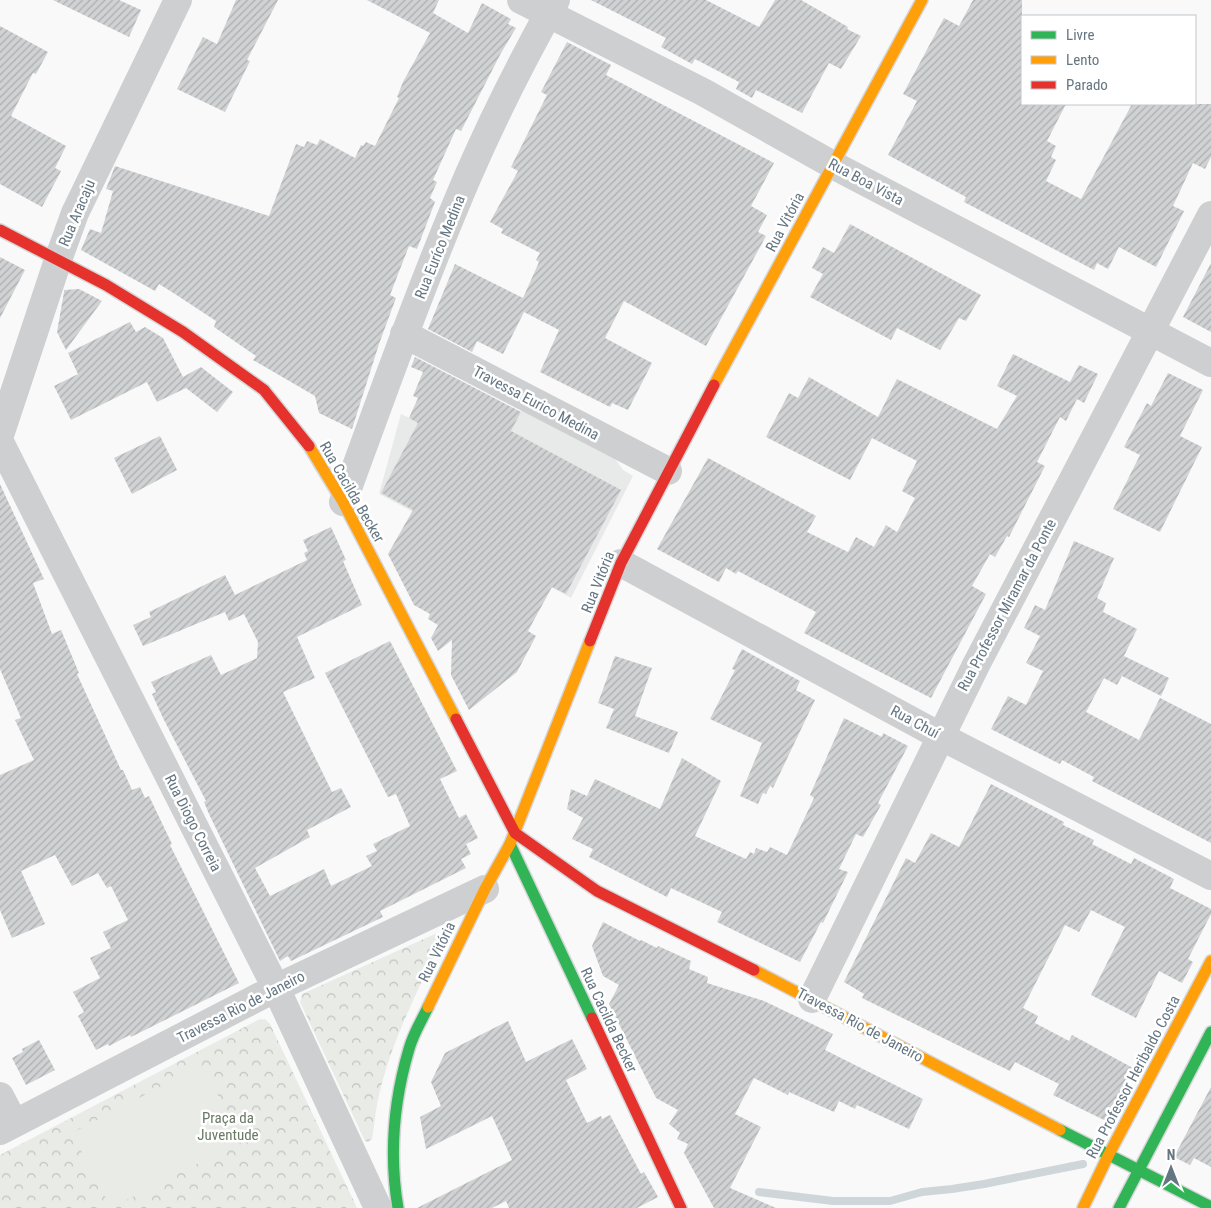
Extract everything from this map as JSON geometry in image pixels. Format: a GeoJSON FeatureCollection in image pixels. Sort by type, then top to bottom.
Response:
{"type":"FeatureCollection","features":[{"type":"Feature","properties":{"kind":"main road","name":"Rua Vitória"},"geometry":{"type":"LineString","coordinates":[[398,1208],[394,1185],[394,1122],[409,1047],[485,889],[512,839],[622,563],[668,471],[922,0]]}},
{"type":"Feature","properties":{"kind":"main road"},"geometry":{"type":"LineString","coordinates":[[0,230],[58,260]]}},
{"type":"Feature","properties":{"kind":"main road","name":"Rua Cacilda Becker"},"geometry":{"type":"LineString","coordinates":[[58,260],[106,285],[183,332],[264,390],[311,448],[343,502],[512,839],[681,1208]]}},
{"type":"Feature","properties":{"kind":"main road","name":"Travessa Rio de Janeiro"},"geometry":{"type":"LineString","coordinates":[[512,839],[597,891],[812,999],[1108,1156],[1211,1207]]}},
{"type":"Feature","properties":{"kind":"main road","name":"Rua Professor Heribaldo Costa"},"geometry":{"type":"LineString","coordinates":[[1083,1208],[1108,1156],[1211,961]]}},
{"type":"Feature","properties":{"kind":"main road"},"geometry":{"type":"LineString","coordinates":[[1119,1208],[1211,1032]]}},
{"type":"Feature","properties":{"kind":"street","name":"Rua Aracaju"},"geometry":{"type":"LineString","coordinates":[[0,435],[75,213],[178,0]]}},
{"type":"Feature","properties":{"kind":"street","name":"Rua Boa Vista"},"geometry":{"type":"LineString","coordinates":[[521,0],[552,7],[833,165],[1211,363]]}},
{"type":"Feature","properties":{"kind":"street","name":"Rua Euríco Medina"},"geometry":{"type":"LineString","coordinates":[[343,502],[404,334],[468,176],[509,89],[552,7]]}},
{"type":"Feature","properties":{"kind":"street","name":"Rua Professor Miramar da Ponte"},"geometry":{"type":"LineString","coordinates":[[812,999],[940,736],[1211,216]]}},
{"type":"Feature","properties":{"kind":"street","name":"Travessa Eurico Medina"},"geometry":{"type":"LineString","coordinates":[[404,334],[668,471]]}},
{"type":"Feature","properties":{"kind":"street","name":"Rua Diogo Correia"},"geometry":{"type":"LineString","coordinates":[[0,442],[276,988],[378,1208]]}},
{"type":"Feature","properties":{"kind":"street","name":"Rua Chuí"},"geometry":{"type":"LineString","coordinates":[[622,563],[940,736],[1211,876]]}},
{"type":"Feature","properties":{"kind":"street","name":"Travessa Rio de Janeiro"},"geometry":{"type":"LineString","coordinates":[[7,1127],[276,988],[485,889]]}},
{"type":"Feature","properties":{"kind":"street"},"geometry":{"type":"LineString","coordinates":[[0,1096],[7,1127]]}},
{"type":"Feature","properties":{"kind":"shaded area"},"geometry":{"type":"Polygon","coordinates":[[[522,410],[616,460],[623,470],[633,476],[571,598],[379,494],[401,414],[496,460],[522,410]]]}},
{"type":"Feature","properties":{"kind":"green space"},"geometry":{"type":"Polygon","coordinates":[[[437,933],[442,938],[408,1011],[393,1049],[379,1093],[372,1139],[368,1142],[365,1141],[300,1002],[302,994],[437,933]]]}},
{"type":"Feature","properties":{"kind":"green space","name":"Praça da Juventude"},"geometry":{"type":"Polygon","coordinates":[[[265,1019],[270,1024],[357,1208],[0,1208],[0,1155],[258,1020],[265,1019]]]}},
{"type":"Feature","properties":{"kind":"green space"},"geometry":{"type":"Polygon","coordinates":[[[202,1065],[242,1141],[111,1208],[72,1133],[202,1065]]]}},
{"type":"Feature","properties":{"kind":"building"},"geometry":{"type":"Polygon","coordinates":[[[53,0],[119,0],[141,10],[129,37],[53,0]]]}},
{"type":"Feature","properties":{"kind":"building"},"geometry":{"type":"Polygon","coordinates":[[[236,0],[278,0],[247,60],[250,61],[225,112],[177,89],[203,37],[217,44],[236,0]]]}},
{"type":"Feature","properties":{"kind":"building"},"geometry":{"type":"Polygon","coordinates":[[[367,0],[439,0],[433,13],[468,33],[482,3],[511,19],[508,24],[516,28],[461,131],[456,129],[433,180],[437,182],[430,198],[435,202],[417,249],[409,246],[390,295],[396,298],[352,429],[319,413],[315,396],[253,360],[256,356],[214,327],[216,321],[159,284],[155,291],[81,250],[90,229],[101,233],[113,191],[106,189],[115,166],[269,216],[296,144],[304,147],[307,141],[317,145],[320,139],[355,158],[361,145],[363,146],[366,142],[375,146],[399,98],[397,97],[403,82],[430,33],[367,0]]]}},
{"type":"Feature","properties":{"kind":"building"},"geometry":{"type":"Polygon","coordinates":[[[591,0],[706,0],[759,27],[775,0],[801,0],[861,36],[841,69],[829,63],[802,113],[756,90],[752,98],[736,89],[739,82],[695,59],[692,64],[661,47],[666,38],[591,0]]]}},
{"type":"Feature","properties":{"kind":"building"},"geometry":{"type":"Polygon","coordinates":[[[973,0],[1022,0],[1021,105],[1065,105],[1047,141],[1056,146],[1051,157],[1056,160],[1046,181],[1081,199],[1131,105],[1211,104],[1211,157],[1205,169],[1193,163],[1173,206],[1184,211],[1156,267],[1119,247],[1108,269],[1097,263],[1094,270],[964,202],[966,197],[888,155],[917,101],[903,94],[944,18],[959,26],[973,0]]]}},
{"type":"Feature","properties":{"kind":"building"},"geometry":{"type":"Polygon","coordinates":[[[0,26],[48,52],[36,74],[33,73],[11,116],[66,146],[55,168],[61,171],[42,207],[0,184],[0,26]]]}},
{"type":"Feature","properties":{"kind":"building"},"geometry":{"type":"Polygon","coordinates":[[[567,42],[611,65],[606,75],[774,163],[751,206],[767,215],[758,232],[766,236],[706,346],[624,301],[605,338],[652,363],[628,410],[612,403],[610,407],[540,372],[559,330],[524,312],[503,354],[477,341],[472,352],[428,329],[455,264],[523,298],[539,262],[536,260],[540,253],[501,233],[503,229],[490,222],[518,171],[511,167],[547,95],[541,92],[567,42]]]}},
{"type":"Feature","properties":{"kind":"building"},"geometry":{"type":"Polygon","coordinates":[[[850,224],[981,295],[966,321],[959,318],[940,350],[897,328],[891,340],[810,297],[823,274],[812,268],[823,247],[834,253],[850,224]]]}},
{"type":"Feature","properties":{"kind":"building"},"geometry":{"type":"Polygon","coordinates":[[[0,257],[25,270],[0,318],[0,257]]]}},
{"type":"Feature","properties":{"kind":"building"},"geometry":{"type":"Polygon","coordinates":[[[1211,263],[1211,332],[1183,317],[1211,263]]]}},
{"type":"Feature","properties":{"kind":"building"},"geometry":{"type":"Polygon","coordinates":[[[79,289],[102,301],[66,350],[57,332],[64,290],[79,289]]]}},
{"type":"Feature","properties":{"kind":"building"},"geometry":{"type":"Polygon","coordinates":[[[130,322],[136,332],[145,327],[163,338],[183,377],[201,367],[233,392],[217,412],[186,388],[157,402],[147,382],[71,420],[54,386],[78,374],[68,353],[130,322]]]}},
{"type":"Feature","properties":{"kind":"building"},"geometry":{"type":"Polygon","coordinates":[[[1013,354],[1070,382],[1079,365],[1098,374],[1084,403],[1077,399],[1066,421],[1060,417],[1037,462],[1045,466],[1009,537],[1007,536],[995,557],[990,554],[972,586],[986,594],[931,698],[804,633],[816,612],[738,571],[736,574],[726,568],[719,582],[657,549],[708,458],[816,516],[807,532],[848,552],[856,537],[874,547],[886,525],[897,532],[915,498],[902,491],[917,461],[872,438],[850,480],[766,437],[789,393],[798,398],[809,377],[878,417],[897,379],[997,429],[1017,396],[997,386],[1013,354]]]}},
{"type":"Feature","properties":{"kind":"building"},"geometry":{"type":"Polygon","coordinates":[[[415,357],[521,412],[511,431],[621,490],[566,594],[552,587],[528,631],[536,636],[517,672],[469,710],[451,675],[452,640],[438,651],[431,638],[438,625],[428,619],[430,614],[414,605],[388,554],[413,510],[381,493],[418,423],[409,418],[418,398],[413,396],[423,372],[411,367],[415,357]]]}},
{"type":"Feature","properties":{"kind":"building"},"geometry":{"type":"Polygon","coordinates":[[[1168,373],[1203,390],[1180,436],[1202,447],[1160,532],[1113,509],[1140,455],[1124,447],[1147,403],[1151,406],[1168,373]]]}},
{"type":"Feature","properties":{"kind":"building"},"geometry":{"type":"Polygon","coordinates":[[[160,436],[177,470],[132,494],[114,458],[160,436]]]}},
{"type":"Feature","properties":{"kind":"building"},"geometry":{"type":"Polygon","coordinates":[[[0,484],[44,579],[33,583],[52,634],[61,630],[79,673],[77,674],[121,770],[123,770],[132,790],[140,787],[145,798],[149,796],[172,844],[170,845],[239,983],[131,1037],[130,1035],[109,1046],[108,1044],[96,1050],[78,1016],[84,1012],[73,992],[100,978],[90,958],[111,948],[103,932],[128,920],[111,886],[107,888],[98,873],[72,886],[55,855],[21,871],[45,924],[12,938],[0,910],[0,775],[34,760],[15,720],[21,718],[0,669],[0,484]]]}},
{"type":"Feature","properties":{"kind":"building"},"geometry":{"type":"Polygon","coordinates":[[[331,527],[346,560],[343,561],[362,605],[297,637],[315,678],[283,692],[332,792],[341,788],[351,807],[307,830],[310,837],[255,868],[270,896],[324,869],[331,886],[372,866],[366,856],[377,851],[373,844],[410,826],[396,794],[388,797],[325,673],[390,641],[457,771],[440,779],[459,818],[466,814],[478,838],[466,844],[471,854],[461,859],[466,868],[380,911],[383,917],[291,961],[288,956],[280,961],[209,814],[204,802],[206,801],[163,718],[152,694],[156,692],[151,682],[211,655],[221,675],[257,658],[258,642],[244,614],[229,621],[225,612],[143,646],[133,625],[151,617],[149,612],[225,575],[235,595],[307,560],[304,553],[308,551],[303,540],[331,527]]]}},
{"type":"Feature","properties":{"kind":"building"},"geometry":{"type":"Polygon","coordinates":[[[1074,541],[1114,558],[1097,598],[1106,603],[1103,612],[1137,629],[1124,656],[1169,678],[1161,696],[1122,676],[1117,685],[1104,678],[1086,712],[1139,740],[1160,698],[1211,724],[1211,843],[1092,781],[1094,777],[1062,760],[1060,764],[991,729],[1008,696],[1026,705],[1043,671],[1026,663],[1040,636],[1024,628],[1035,605],[1045,610],[1074,541]]]}},
{"type":"Feature","properties":{"kind":"building"},"geometry":{"type":"Polygon","coordinates":[[[742,649],[800,681],[796,690],[815,700],[773,788],[770,786],[766,794],[763,793],[758,804],[740,796],[762,743],[710,719],[735,670],[732,669],[742,649]]]}},
{"type":"Feature","properties":{"kind":"building"},"geometry":{"type":"Polygon","coordinates":[[[615,656],[652,668],[635,716],[678,732],[669,753],[606,728],[614,709],[598,703],[615,656]]]}},
{"type":"Feature","properties":{"kind":"building"},"geometry":{"type":"Polygon","coordinates":[[[844,718],[882,737],[883,733],[908,746],[878,803],[881,805],[863,837],[856,834],[839,869],[848,872],[823,923],[821,922],[800,962],[717,922],[722,912],[671,888],[667,897],[589,857],[593,849],[572,839],[583,818],[567,809],[571,789],[587,796],[595,779],[660,809],[682,758],[721,781],[695,836],[746,859],[750,852],[754,854],[756,848],[767,852],[770,847],[787,855],[814,798],[810,795],[844,718]]]}},
{"type":"Feature","properties":{"kind":"building"},"geometry":{"type":"Polygon","coordinates":[[[991,784],[1064,822],[1063,825],[1094,840],[1092,844],[1131,864],[1134,858],[1174,879],[1170,888],[1211,909],[1211,914],[1188,959],[1193,962],[1182,983],[1159,971],[1136,1018],[1091,995],[1125,927],[1091,910],[1079,932],[1065,925],[1023,1008],[1038,1016],[1035,1023],[1069,1041],[1072,1035],[1133,1068],[1106,1121],[1053,1095],[1059,1084],[1015,1062],[1010,1071],[862,998],[864,994],[844,982],[906,858],[915,863],[931,833],[959,847],[991,784]]]}},
{"type":"Feature","properties":{"kind":"building"},"geometry":{"type":"Polygon","coordinates":[[[603,922],[640,941],[657,948],[658,946],[691,961],[689,969],[708,977],[707,983],[764,1001],[833,1034],[825,1050],[923,1099],[909,1129],[857,1105],[855,1109],[839,1101],[834,1112],[789,1092],[788,1095],[754,1078],[735,1114],[761,1127],[730,1188],[776,1208],[714,1208],[684,1153],[688,1144],[677,1139],[680,1133],[669,1124],[678,1110],[656,1098],[609,1004],[619,985],[603,976],[592,946],[603,922]]]}},
{"type":"Feature","properties":{"kind":"building"},"geometry":{"type":"Polygon","coordinates":[[[508,1021],[526,1062],[572,1039],[587,1069],[566,1080],[587,1123],[601,1116],[602,1119],[610,1115],[641,1174],[644,1172],[658,1197],[637,1208],[509,1208],[506,1201],[492,1208],[417,1208],[512,1160],[492,1116],[426,1149],[420,1117],[441,1106],[431,1082],[445,1053],[508,1021]]]}},
{"type":"Feature","properties":{"kind":"building"},"geometry":{"type":"Polygon","coordinates":[[[39,1040],[55,1070],[26,1085],[12,1058],[23,1052],[22,1049],[39,1040]]]}},
{"type":"Feature","properties":{"kind":"building"},"geometry":{"type":"Polygon","coordinates":[[[1211,1087],[1211,1167],[1194,1158],[1190,1165],[1174,1157],[1211,1087]]]}},
{"type":"Feature","properties":{"kind":"waterway"},"geometry":{"type":"LineString","coordinates":[[759,1192],[833,1201],[890,1201],[922,1192],[984,1184],[1083,1164]]}},
{"type":"Feature","properties":{"kind":"traffic: fast"},"geometry":{"type":"LineString","coordinates":[[510,844],[592,1018]]}},
{"type":"Feature","properties":{"kind":"traffic: fast"},"geometry":{"type":"LineString","coordinates":[[398,1208],[395,1188],[394,1128],[400,1088],[411,1043],[428,1007]]}},
{"type":"Feature","properties":{"kind":"traffic: fast"},"geometry":{"type":"LineString","coordinates":[[1119,1208],[1211,1032]]}},
{"type":"Feature","properties":{"kind":"traffic: fast"},"geometry":{"type":"LineString","coordinates":[[1060,1130],[1211,1207]]}},
{"type":"Feature","properties":{"kind":"traffic: slow"},"geometry":{"type":"LineString","coordinates":[[714,385],[922,0]]}},
{"type":"Feature","properties":{"kind":"traffic: slow"},"geometry":{"type":"LineString","coordinates":[[309,446],[343,502],[456,719]]}},
{"type":"Feature","properties":{"kind":"traffic: slow"},"geometry":{"type":"LineString","coordinates":[[428,1007],[485,889],[510,844],[590,641]]}},
{"type":"Feature","properties":{"kind":"traffic: slow"},"geometry":{"type":"LineString","coordinates":[[1083,1208],[1108,1156],[1211,961]]}},
{"type":"Feature","properties":{"kind":"traffic: slow"},"geometry":{"type":"LineString","coordinates":[[754,970],[1060,1130]]}},
{"type":"Feature","properties":{"kind":"traffic: jam"},"geometry":{"type":"LineString","coordinates":[[0,230],[106,285],[183,332],[264,390],[309,446]]}},
{"type":"Feature","properties":{"kind":"traffic: jam"},"geometry":{"type":"LineString","coordinates":[[590,641],[621,563],[714,385]]}},
{"type":"Feature","properties":{"kind":"traffic: jam"},"geometry":{"type":"LineString","coordinates":[[456,719],[515,833],[597,891],[754,970]]}},
{"type":"Feature","properties":{"kind":"traffic: jam"},"geometry":{"type":"LineString","coordinates":[[592,1018],[681,1208]]}}]}
